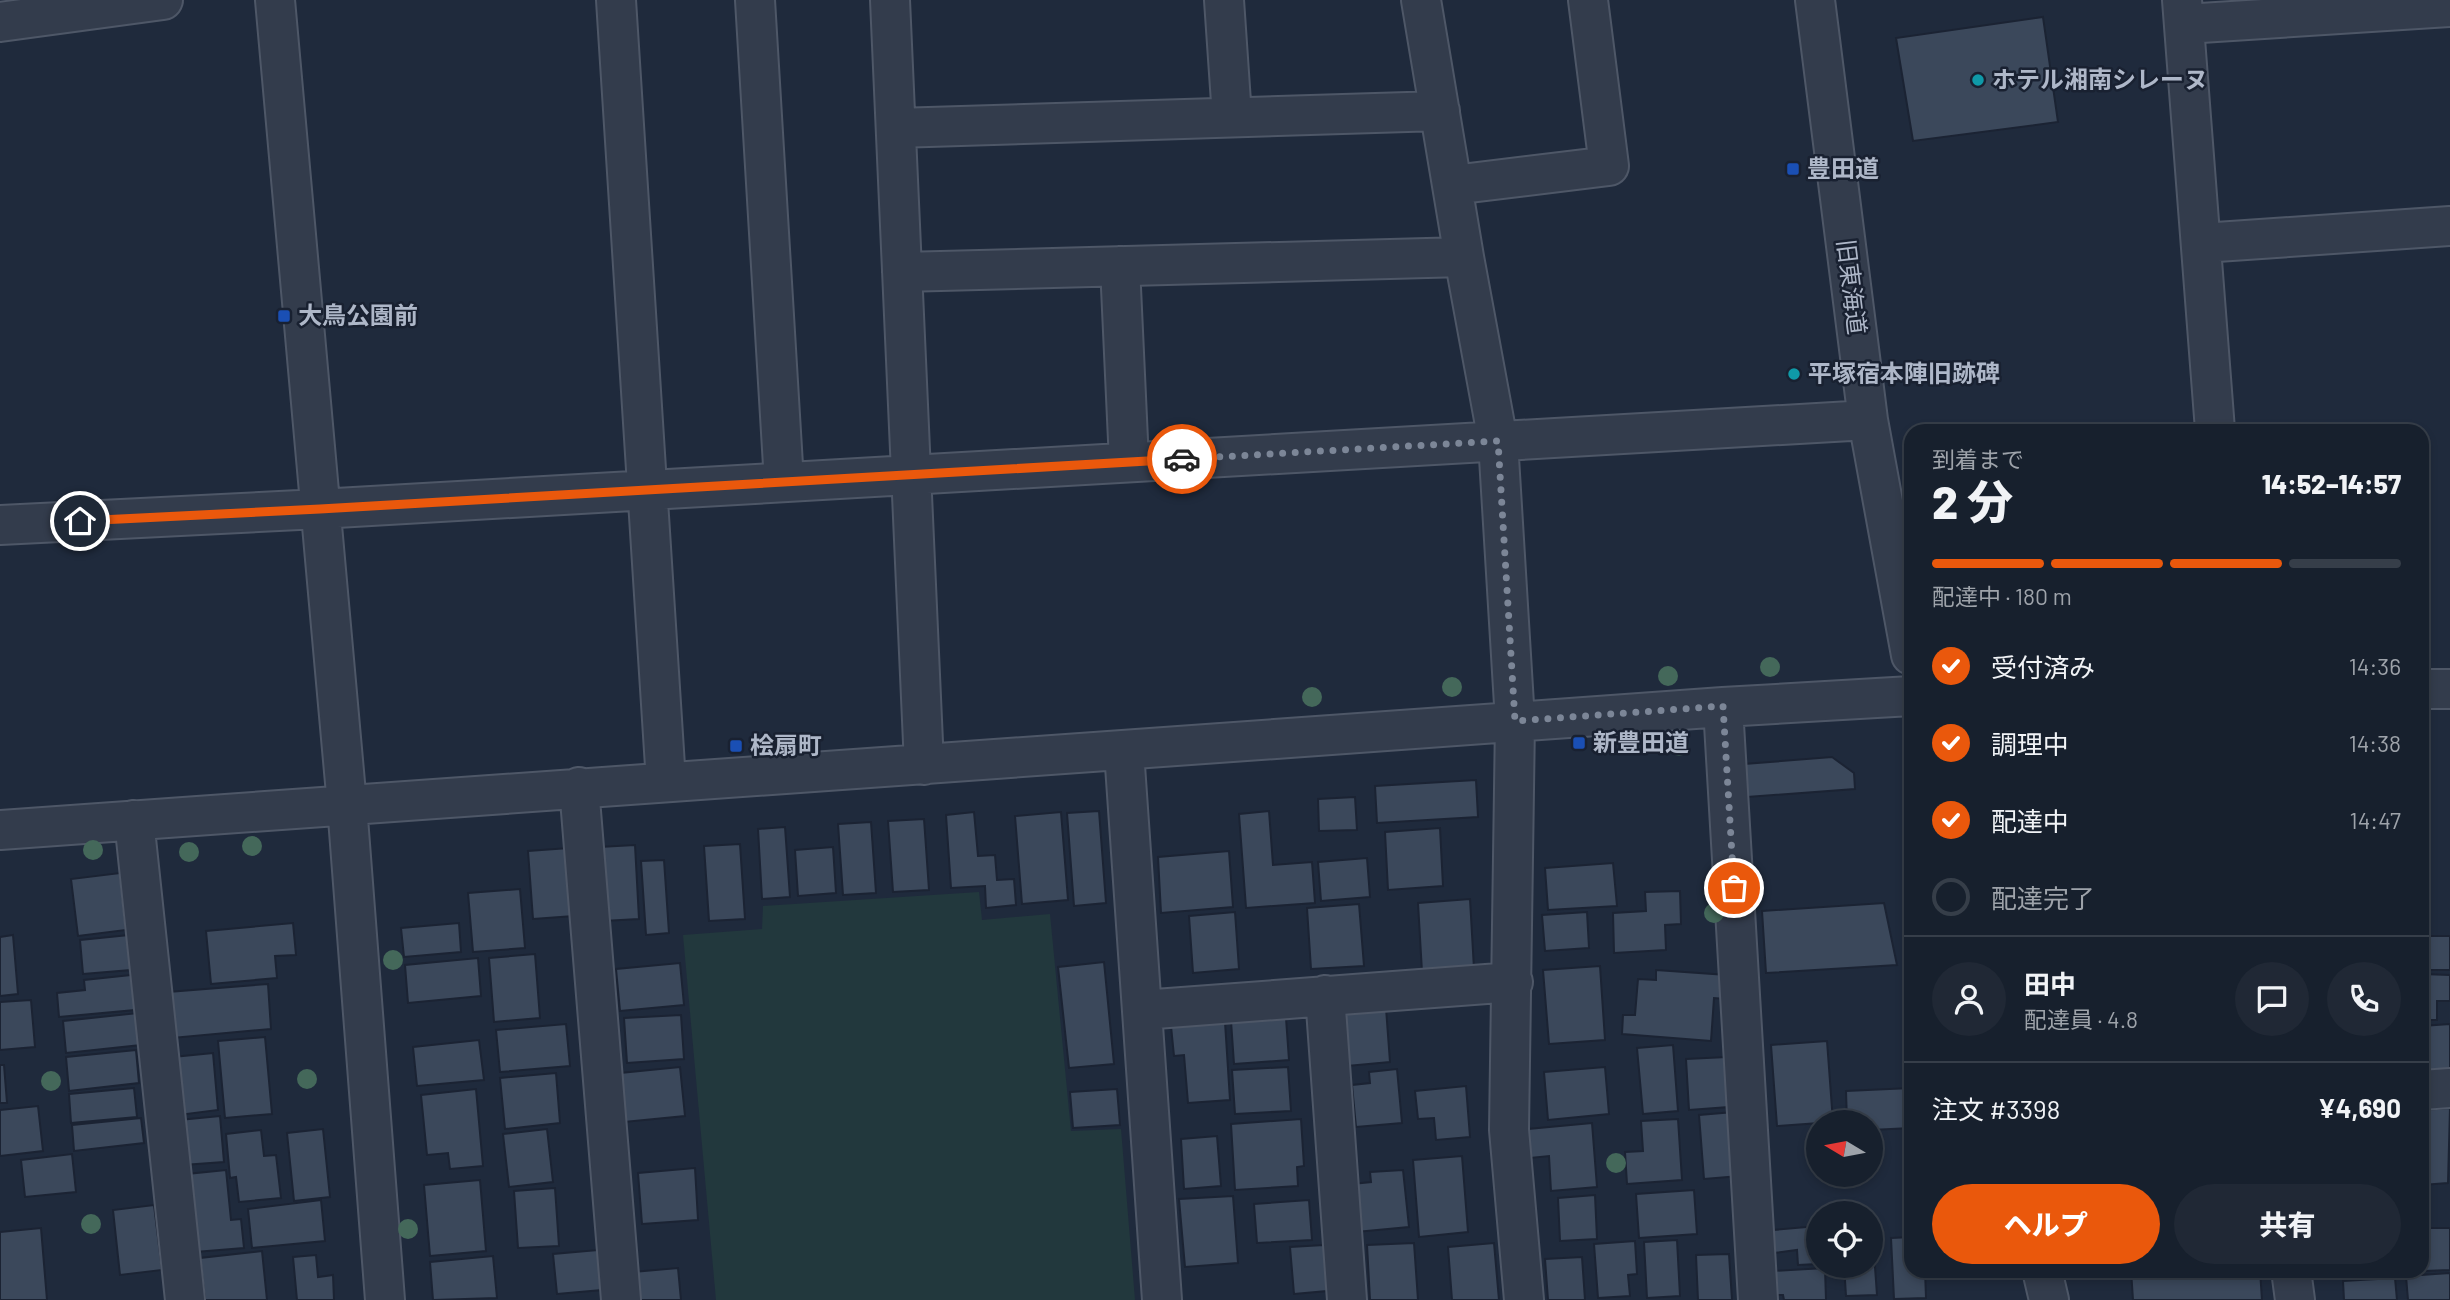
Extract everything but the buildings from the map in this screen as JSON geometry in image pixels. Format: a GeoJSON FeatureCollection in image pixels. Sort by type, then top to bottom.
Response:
{"type":"FeatureCollection","features":[{"type":"Feature","properties":{"kind":"street"},"geometry":{"type":"LineString","coordinates":[[0,22],[163,0]]}},
{"type":"Feature","properties":{"kind":"street"},"geometry":{"type":"LineString","coordinates":[[275,0],[347,805],[385,1300]]}},
{"type":"Feature","properties":{"kind":"street"},"geometry":{"type":"LineString","coordinates":[[616,0],[666,782]]}},
{"type":"Feature","properties":{"kind":"street"},"geometry":{"type":"LineString","coordinates":[[755,0],[783,482]]}},
{"type":"Feature","properties":{"kind":"street"},"geometry":{"type":"LineString","coordinates":[[890,0],[924,765]]}},
{"type":"Feature","properties":{"kind":"street"},"geometry":{"type":"LineString","coordinates":[[1224,0],[1233,117]]}},
{"type":"Feature","properties":{"kind":"street"},"geometry":{"type":"LineString","coordinates":[[1421,0],[1498,441],[1515,721],[1509,1130],[1524,1300]]}},
{"type":"Feature","properties":{"kind":"street"},"geometry":{"type":"LineString","coordinates":[[1453,185],[1609,166],[1588,0]]}},
{"type":"Feature","properties":{"kind":"street","name":"旧東海道"},"geometry":{"type":"LineString","coordinates":[[1815,0],[1868,420],[1904,617]]}},
{"type":"Feature","properties":{"kind":"street"},"geometry":{"type":"LineString","coordinates":[[2215,424],[2184,12],[2450,7]]}},
{"type":"Feature","properties":{"kind":"street"},"geometry":{"type":"LineString","coordinates":[[896,128],[1440,111]]}},
{"type":"Feature","properties":{"kind":"street"},"geometry":{"type":"LineString","coordinates":[[2202,243],[2450,226]]}},
{"type":"Feature","properties":{"kind":"street"},"geometry":{"type":"LineString","coordinates":[[902,272],[1464,257]]}},
{"type":"Feature","properties":{"kind":"street"},"geometry":{"type":"LineString","coordinates":[[1120,266],[1129,462]]}},
{"type":"Feature","properties":{"kind":"street"},"geometry":{"type":"LineString","coordinates":[[0,524],[320,509],[1868,420]]}},
{"type":"Feature","properties":{"kind":"street"},"geometry":{"type":"LineString","coordinates":[[2429,689],[2450,689]]}},
{"type":"Feature","properties":{"kind":"street"},"geometry":{"type":"LineString","coordinates":[[0,830],[1723,706],[1904,696]]}},
{"type":"Feature","properties":{"kind":"street"},"geometry":{"type":"LineString","coordinates":[[1723,706],[1758,1300]]}},
{"type":"Feature","properties":{"kind":"street"},"geometry":{"type":"LineString","coordinates":[[1124,751],[1162,1300]]}},
{"type":"Feature","properties":{"kind":"street"},"geometry":{"type":"LineString","coordinates":[[579,788],[621,1300]]}},
{"type":"Feature","properties":{"kind":"street"},"geometry":{"type":"LineString","coordinates":[[134,820],[185,1300]]}},
{"type":"Feature","properties":{"kind":"street"},"geometry":{"type":"LineString","coordinates":[[1142,1010],[1513,982]]}},
{"type":"Feature","properties":{"kind":"street"},"geometry":{"type":"LineString","coordinates":[[1325,995],[1347,1300]]}},
{"type":"Feature","properties":{"kind":"street"},"geometry":{"type":"LineString","coordinates":[[2429,1090],[2450,1088]]}},
{"type":"Feature","properties":{"kind":"street"},"geometry":{"type":"LineString","coordinates":[[2044,1278],[2049,1300]]}},
{"type":"Feature","properties":{"kind":"street"},"geometry":{"type":"LineString","coordinates":[[2292,1278],[2295,1300]]}},
{"type":"Feature","properties":{"kind":"green space"},"geometry":{"type":"Polygon","coordinates":[[[979,892],[982,920],[1050,914],[1071,1131],[1121,1129],[1135,1300],[716,1300],[683,935],[762,929],[763,906],[979,892]]]}},
{"type":"Feature","properties":{"kind":"way so far"},"geometry":{"type":"LineString","coordinates":[[1182,459],[1498,441],[1515,721],[1723,706],[1734,888]]}},
{"type":"Feature","properties":{"kind":"place","name":"ホテル湘南シレーヌ"},"geometry":{"type":"Point","coordinates":[1978,80]}},
{"type":"Feature","properties":{"kind":"place","name":"豊田道"},"geometry":{"type":"Point","coordinates":[1793,169]}},
{"type":"Feature","properties":{"kind":"place","name":"大鳥公園前"},"geometry":{"type":"Point","coordinates":[284,316]}},
{"type":"Feature","properties":{"kind":"place","name":"平塚宿本陣旧跡碑"},"geometry":{"type":"Point","coordinates":[1794,374]}},
{"type":"Feature","properties":{"kind":"place","name":"新豊田道"},"geometry":{"type":"Point","coordinates":[1579,743]}},
{"type":"Feature","properties":{"kind":"place","name":"桧扇町"},"geometry":{"type":"Point","coordinates":[736,746]}},
{"type":"Feature","properties":{"kind":"route"},"geometry":{"type":"LineString","coordinates":[[80,521],[1182,459]]}}]}
